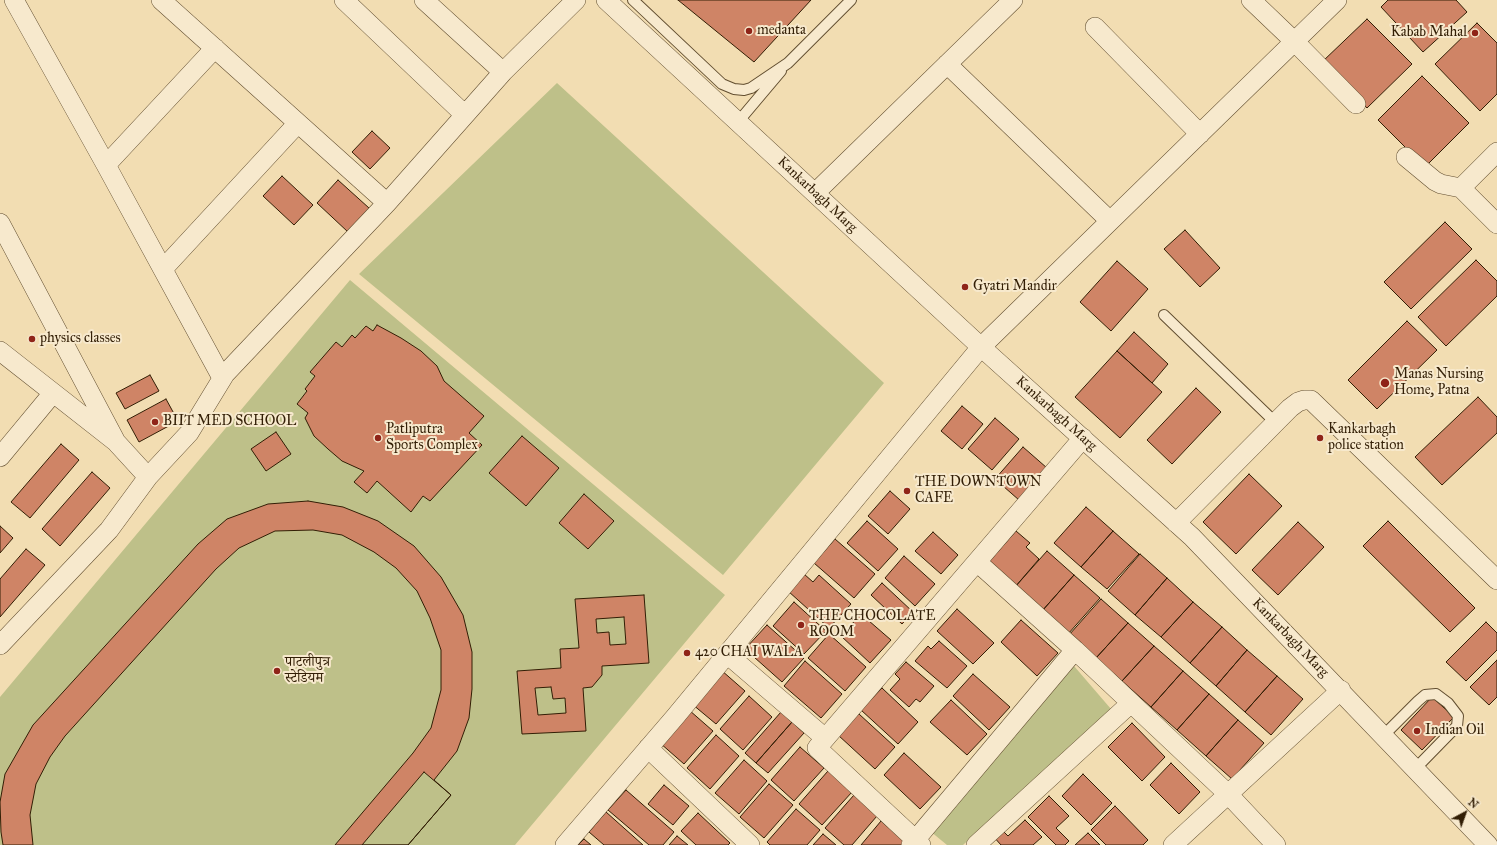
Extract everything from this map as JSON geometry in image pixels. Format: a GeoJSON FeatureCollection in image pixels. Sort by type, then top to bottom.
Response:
{"type":"FeatureCollection","features":[{"type":"Feature","properties":{"kind":"street"},"geometry":{"type":"LineString","coordinates":[[14,0],[222,378]]}},
{"type":"Feature","properties":{"kind":"street"},"geometry":{"type":"LineString","coordinates":[[161,0],[387,203]]}},
{"type":"Feature","properties":{"kind":"street"},"geometry":{"type":"LineString","coordinates":[[344,0],[465,115]]}},
{"type":"Feature","properties":{"kind":"street"},"geometry":{"type":"LineString","coordinates":[[424,0],[503,72]]}},
{"type":"Feature","properties":{"kind":"street"},"geometry":{"type":"LineString","coordinates":[[0,645],[109,530],[148,477],[189,433],[225,374],[387,203],[503,72],[576,0]]}},
{"type":"Feature","properties":{"kind":"street","name":"Kankarbagh Marg"},"geometry":{"type":"LineString","coordinates":[[606,0],[981,347],[1192,537],[1416,768],[1488,845]]}},
{"type":"Feature","properties":{"kind":"street"},"geometry":{"type":"LineString","coordinates":[[815,193],[1013,0]]}},
{"type":"Feature","properties":{"kind":"street"},"geometry":{"type":"LineString","coordinates":[[1252,0],[1356,104]]}},
{"type":"Feature","properties":{"kind":"street"},"geometry":{"type":"LineString","coordinates":[[565,845],[727,654],[981,347],[1338,0]]}},
{"type":"Feature","properties":{"kind":"street"},"geometry":{"type":"LineString","coordinates":[[1096,27],[1200,134]]}},
{"type":"Feature","properties":{"kind":"street"},"geometry":{"type":"LineString","coordinates":[[106,165],[215,48]]}},
{"type":"Feature","properties":{"kind":"street"},"geometry":{"type":"LineString","coordinates":[[947,64],[1110,221]]}},
{"type":"Feature","properties":{"kind":"street"},"geometry":{"type":"LineString","coordinates":[[163,269],[298,123]]}},
{"type":"Feature","properties":{"kind":"street"},"geometry":{"type":"LineString","coordinates":[[1461,188],[1497,152]]}},
{"type":"Feature","properties":{"kind":"street"},"geometry":{"type":"LineString","coordinates":[[1406,157],[1434,181],[1461,188],[1497,224]]}},
{"type":"Feature","properties":{"kind":"street"},"geometry":{"type":"LineString","coordinates":[[0,223],[116,442]]}},
{"type":"Feature","properties":{"kind":"street"},"geometry":{"type":"LineString","coordinates":[[0,351],[116,442],[148,477]]}},
{"type":"Feature","properties":{"kind":"street"},"geometry":{"type":"LineString","coordinates":[[0,457],[53,393]]}},
{"type":"Feature","properties":{"kind":"street"},"geometry":{"type":"LineString","coordinates":[[1176,523],[1298,402],[1311,400],[1497,580]]}},
{"type":"Feature","properties":{"kind":"street"},"geometry":{"type":"LineString","coordinates":[[1074,650],[916,843],[817,748],[1083,438]]}},
{"type":"Feature","properties":{"kind":"street"},"geometry":{"type":"LineString","coordinates":[[977,562],[1074,650],[1228,794],[1276,845]]}},
{"type":"Feature","properties":{"kind":"street"},"geometry":{"type":"LineString","coordinates":[[727,654],[825,738]]}},
{"type":"Feature","properties":{"kind":"street"},"geometry":{"type":"LineString","coordinates":[[1173,845],[1341,690]]}},
{"type":"Feature","properties":{"kind":"street"},"geometry":{"type":"LineString","coordinates":[[976,845],[1131,703]]}},
{"type":"Feature","properties":{"kind":"street"},"geometry":{"type":"LineString","coordinates":[[648,748],[750,845]]}},
{"type":"Feature","properties":{"kind":"lane"},"geometry":{"type":"LineString","coordinates":[[633,0],[722,84],[734,89],[744,90],[751,88],[788,63]]}},
{"type":"Feature","properties":{"kind":"lane"},"geometry":{"type":"LineString","coordinates":[[738,122],[788,63],[851,0]]}},
{"type":"Feature","properties":{"kind":"lane"},"geometry":{"type":"LineString","coordinates":[[1164,315],[1276,423]]}},
{"type":"Feature","properties":{"kind":"lane"},"geometry":{"type":"LineString","coordinates":[[1384,735],[1425,695],[1436,694],[1448,703],[1458,716],[1457,726],[1416,768]]}},
{"type":"Feature","properties":{"kind":"green space"},"geometry":{"type":"Polygon","coordinates":[[[557,83],[884,383],[723,575],[359,274],[557,83]]]}},
{"type":"Feature","properties":{"kind":"green space","name":"Patliputra Sports Complex"},"geometry":{"type":"Polygon","coordinates":[[[350,280],[725,595],[515,845],[0,845],[0,697],[350,280]]]}},
{"type":"Feature","properties":{"kind":"green space"},"geometry":{"type":"Polygon","coordinates":[[[1074,666],[1111,709],[963,845],[947,845],[930,831],[1074,666]]]}},
{"type":"Feature","properties":{"kind":"building","name":"medanta"},"geometry":{"type":"Polygon","coordinates":[[[678,0],[811,0],[754,62],[678,0]]]}},
{"type":"Feature","properties":{"kind":"building"},"geometry":{"type":"Polygon","coordinates":[[[1388,0],[1456,0],[1467,12],[1423,52],[1381,7],[1388,0]]]}},
{"type":"Feature","properties":{"kind":"building"},"geometry":{"type":"Polygon","coordinates":[[[1367,19],[1412,64],[1367,108],[1322,62],[1367,19]]]}},
{"type":"Feature","properties":{"kind":"building"},"geometry":{"type":"Polygon","coordinates":[[[1477,23],[1497,43],[1497,94],[1480,111],[1435,64],[1477,23]]]}},
{"type":"Feature","properties":{"kind":"building"},"geometry":{"type":"Polygon","coordinates":[[[1422,76],[1469,123],[1425,167],[1378,120],[1422,76]]]}},
{"type":"Feature","properties":{"kind":"building"},"geometry":{"type":"Polygon","coordinates":[[[372,131],[390,148],[370,169],[352,152],[372,131]]]}},
{"type":"Feature","properties":{"kind":"building"},"geometry":{"type":"Polygon","coordinates":[[[282,176],[313,205],[294,225],[263,196],[282,176]]]}},
{"type":"Feature","properties":{"kind":"building"},"geometry":{"type":"Polygon","coordinates":[[[338,180],[369,208],[348,232],[317,203],[338,180]]]}},
{"type":"Feature","properties":{"kind":"building"},"geometry":{"type":"Polygon","coordinates":[[[1445,222],[1472,249],[1411,309],[1384,282],[1445,222]]]}},
{"type":"Feature","properties":{"kind":"building"},"geometry":{"type":"Polygon","coordinates":[[[1185,230],[1220,268],[1200,287],[1164,249],[1185,230]]]}},
{"type":"Feature","properties":{"kind":"building"},"geometry":{"type":"Polygon","coordinates":[[[1476,260],[1497,281],[1497,296],[1446,346],[1418,317],[1476,260]]]}},
{"type":"Feature","properties":{"kind":"building"},"geometry":{"type":"Polygon","coordinates":[[[1117,261],[1148,289],[1111,331],[1080,302],[1117,261]]]}},
{"type":"Feature","properties":{"kind":"building"},"geometry":{"type":"Polygon","coordinates":[[[1407,321],[1437,350],[1377,409],[1348,380],[1407,321]]]}},
{"type":"Feature","properties":{"kind":"building"},"geometry":{"type":"Polygon","coordinates":[[[377,325],[421,351],[437,366],[444,381],[484,416],[469,433],[482,445],[430,501],[423,496],[411,512],[377,481],[367,493],[354,482],[364,471],[342,461],[314,436],[305,418],[308,413],[297,404],[307,391],[305,389],[315,376],[310,372],[336,342],[342,347],[352,335],[355,338],[366,326],[373,331],[377,325]]]}},
{"type":"Feature","properties":{"kind":"building"},"geometry":{"type":"Polygon","coordinates":[[[1134,332],[1168,364],[1152,383],[1117,351],[1134,332]]]}},
{"type":"Feature","properties":{"kind":"building"},"geometry":{"type":"Polygon","coordinates":[[[1117,351],[1162,392],[1120,438],[1075,397],[1117,351]]]}},
{"type":"Feature","properties":{"kind":"building"},"geometry":{"type":"Polygon","coordinates":[[[150,375],[159,391],[125,409],[116,393],[150,375]]]}},
{"type":"Feature","properties":{"kind":"building"},"geometry":{"type":"Polygon","coordinates":[[[1196,388],[1221,412],[1172,464],[1147,440],[1196,388]]]}},
{"type":"Feature","properties":{"kind":"building"},"geometry":{"type":"Polygon","coordinates":[[[1478,397],[1497,417],[1497,433],[1442,485],[1415,457],[1478,397]]]}},
{"type":"Feature","properties":{"kind":"building"},"geometry":{"type":"Polygon","coordinates":[[[166,399],[178,421],[139,442],[127,420],[166,399]]]}},
{"type":"Feature","properties":{"kind":"building"},"geometry":{"type":"Polygon","coordinates":[[[962,406],[983,424],[962,449],[941,431],[962,406]]]}},
{"type":"Feature","properties":{"kind":"building"},"geometry":{"type":"Polygon","coordinates":[[[995,418],[1019,439],[992,470],[968,449],[995,418]]]}},
{"type":"Feature","properties":{"kind":"building"},"geometry":{"type":"Polygon","coordinates":[[[276,432],[291,454],[266,471],[251,449],[276,432]]]}},
{"type":"Feature","properties":{"kind":"building"},"geometry":{"type":"Polygon","coordinates":[[[522,436],[559,468],[526,506],[489,473],[522,436]]]}},
{"type":"Feature","properties":{"kind":"building"},"geometry":{"type":"Polygon","coordinates":[[[61,444],[79,460],[30,518],[11,502],[61,444]]]}},
{"type":"Feature","properties":{"kind":"building"},"geometry":{"type":"Polygon","coordinates":[[[1023,447],[1047,468],[1019,500],[995,479],[1023,447]]]}},
{"type":"Feature","properties":{"kind":"building"},"geometry":{"type":"Polygon","coordinates":[[[92,472],[110,488],[60,546],[42,529],[92,472]]]}},
{"type":"Feature","properties":{"kind":"building"},"geometry":{"type":"Polygon","coordinates":[[[1249,474],[1282,506],[1236,554],[1203,522],[1249,474]]]}},
{"type":"Feature","properties":{"kind":"building"},"geometry":{"type":"Polygon","coordinates":[[[890,491],[910,509],[888,534],[868,516],[890,491]]]}},
{"type":"Feature","properties":{"kind":"building"},"geometry":{"type":"Polygon","coordinates":[[[584,494],[614,521],[588,549],[559,523],[584,494]]]}},
{"type":"Feature","properties":{"kind":"building"},"geometry":{"type":"Polygon","coordinates":[[[308,501],[343,507],[378,521],[414,546],[441,577],[463,615],[472,652],[472,689],[469,718],[457,751],[434,780],[451,795],[408,845],[335,845],[413,753],[431,728],[441,690],[441,650],[430,618],[417,591],[396,568],[374,552],[342,535],[313,530],[275,531],[239,548],[216,569],[65,736],[50,757],[36,784],[30,815],[33,845],[3,845],[0,802],[5,774],[33,725],[198,544],[227,519],[268,504],[308,501]]]}},
{"type":"Feature","properties":{"kind":"building"},"geometry":{"type":"Polygon","coordinates":[[[1086,507],[1113,531],[1081,567],[1054,543],[1086,507]]]}},
{"type":"Feature","properties":{"kind":"building"},"geometry":{"type":"Polygon","coordinates":[[[867,521],[898,549],[878,571],[847,543],[867,521]]]}},
{"type":"Feature","properties":{"kind":"building"},"geometry":{"type":"Polygon","coordinates":[[[1388,521],[1475,608],[1450,632],[1363,546],[1388,521]]]}},
{"type":"Feature","properties":{"kind":"building"},"geometry":{"type":"Polygon","coordinates":[[[1298,522],[1324,547],[1278,595],[1252,570],[1298,522]]]}},
{"type":"Feature","properties":{"kind":"building"},"geometry":{"type":"Polygon","coordinates":[[[0,526],[13,538],[0,553],[0,526]]]}},
{"type":"Feature","properties":{"kind":"building"},"geometry":{"type":"Polygon","coordinates":[[[1016,531],[1030,543],[1026,547],[1039,559],[1015,587],[988,563],[1016,531]]]}},
{"type":"Feature","properties":{"kind":"building"},"geometry":{"type":"Polygon","coordinates":[[[1113,531],[1139,554],[1107,589],[1081,567],[1113,531]]]}},
{"type":"Feature","properties":{"kind":"building"},"geometry":{"type":"Polygon","coordinates":[[[933,532],[958,555],[941,574],[915,551],[933,532]]]}},
{"type":"Feature","properties":{"kind":"building"},"geometry":{"type":"Polygon","coordinates":[[[835,539],[875,574],[854,598],[814,563],[835,539]]]}},
{"type":"Feature","properties":{"kind":"building"},"geometry":{"type":"Polygon","coordinates":[[[26,549],[45,565],[0,617],[0,579],[26,549]]]}},
{"type":"Feature","properties":{"kind":"building"},"geometry":{"type":"Polygon","coordinates":[[[1047,551],[1074,575],[1042,611],[1015,587],[1047,551]]]}},
{"type":"Feature","properties":{"kind":"building"},"geometry":{"type":"Polygon","coordinates":[[[1140,554],[1167,578],[1135,615],[1108,591],[1140,554]]]}},
{"type":"Feature","properties":{"kind":"building"},"geometry":{"type":"Polygon","coordinates":[[[904,556],[935,584],[915,606],[885,578],[904,556]]]}},
{"type":"Feature","properties":{"kind":"building"},"geometry":{"type":"Polygon","coordinates":[[[804,574],[813,582],[819,575],[851,604],[829,628],[788,591],[804,574]]]}},
{"type":"Feature","properties":{"kind":"building"},"geometry":{"type":"Polygon","coordinates":[[[1074,575],[1100,598],[1068,634],[1042,611],[1074,575]]]}},
{"type":"Feature","properties":{"kind":"building"},"geometry":{"type":"Polygon","coordinates":[[[1167,578],[1193,602],[1161,637],[1135,615],[1167,578]]]}},
{"type":"Feature","properties":{"kind":"building"},"geometry":{"type":"Polygon","coordinates":[[[882,583],[913,612],[902,624],[871,595],[882,583]]]}},
{"type":"Feature","properties":{"kind":"building"},"geometry":{"type":"Polygon","coordinates":[[[644,595],[649,663],[602,666],[602,675],[592,687],[583,688],[586,731],[522,734],[517,671],[561,668],[560,649],[579,648],[575,599],[644,595]],[[624,617],[596,619],[597,633],[609,632],[610,645],[626,644],[624,617]],[[551,687],[535,688],[538,715],[566,713],[565,698],[553,699],[551,687]]]}},
{"type":"Feature","properties":{"kind":"building"},"geometry":{"type":"Polygon","coordinates":[[[1101,599],[1128,623],[1096,658],[1069,635],[1101,599]]]}},
{"type":"Feature","properties":{"kind":"building"},"geometry":{"type":"Polygon","coordinates":[[[794,602],[826,631],[804,654],[773,626],[794,602]]]}},
{"type":"Feature","properties":{"kind":"building"},"geometry":{"type":"Polygon","coordinates":[[[1193,602],[1222,627],[1190,663],[1161,637],[1193,602]]]}},
{"type":"Feature","properties":{"kind":"building"},"geometry":{"type":"Polygon","coordinates":[[[957,609],[994,643],[973,664],[937,631],[957,609]]]}},
{"type":"Feature","properties":{"kind":"building"},"geometry":{"type":"Polygon","coordinates":[[[861,614],[891,640],[870,663],[841,636],[861,614]]]}},
{"type":"Feature","properties":{"kind":"building"},"geometry":{"type":"Polygon","coordinates":[[[1021,620],[1058,653],[1037,676],[1001,642],[1021,620]]]}},
{"type":"Feature","properties":{"kind":"building"},"geometry":{"type":"Polygon","coordinates":[[[1486,622],[1497,633],[1497,650],[1466,681],[1446,662],[1486,622]]]}},
{"type":"Feature","properties":{"kind":"building"},"geometry":{"type":"Polygon","coordinates":[[[1128,623],[1154,646],[1122,681],[1096,658],[1128,623]]]}},
{"type":"Feature","properties":{"kind":"building"},"geometry":{"type":"Polygon","coordinates":[[[767,625],[804,658],[782,682],[745,649],[767,625]]]}},
{"type":"Feature","properties":{"kind":"building"},"geometry":{"type":"Polygon","coordinates":[[[1222,627],[1247,650],[1216,686],[1190,663],[1222,627]]]}},
{"type":"Feature","properties":{"kind":"building"},"geometry":{"type":"Polygon","coordinates":[[[829,634],[866,667],[845,691],[808,658],[829,634]]]}},
{"type":"Feature","properties":{"kind":"building"},"geometry":{"type":"Polygon","coordinates":[[[939,641],[967,666],[947,688],[915,661],[928,646],[931,649],[939,641]]]}},
{"type":"Feature","properties":{"kind":"building"},"geometry":{"type":"Polygon","coordinates":[[[1154,646],[1183,671],[1151,707],[1122,681],[1154,646]]]}},
{"type":"Feature","properties":{"kind":"building"},"geometry":{"type":"Polygon","coordinates":[[[1247,650],[1277,676],[1245,712],[1216,686],[1247,650]]]}},
{"type":"Feature","properties":{"kind":"building"},"geometry":{"type":"Polygon","coordinates":[[[1497,660],[1497,697],[1489,705],[1470,687],[1497,660]]]}},
{"type":"Feature","properties":{"kind":"building"},"geometry":{"type":"Polygon","coordinates":[[[805,661],[842,694],[821,718],[784,686],[805,661]]]}},
{"type":"Feature","properties":{"kind":"building"},"geometry":{"type":"Polygon","coordinates":[[[906,662],[934,686],[920,702],[916,699],[909,707],[890,690],[900,679],[895,674],[906,662]]]}},
{"type":"Feature","properties":{"kind":"building"},"geometry":{"type":"Polygon","coordinates":[[[721,670],[745,691],[716,724],[692,704],[721,670]]]}},
{"type":"Feature","properties":{"kind":"building"},"geometry":{"type":"Polygon","coordinates":[[[1183,671],[1209,694],[1177,730],[1151,707],[1183,671]]]}},
{"type":"Feature","properties":{"kind":"building"},"geometry":{"type":"Polygon","coordinates":[[[973,674],[1010,707],[989,730],[953,696],[973,674]]]}},
{"type":"Feature","properties":{"kind":"building"},"geometry":{"type":"Polygon","coordinates":[[[1277,676],[1303,699],[1271,735],[1245,712],[1277,676]]]}},
{"type":"Feature","properties":{"kind":"building"},"geometry":{"type":"Polygon","coordinates":[[[882,688],[918,722],[898,744],[861,710],[882,688]]]}},
{"type":"Feature","properties":{"kind":"building"},"geometry":{"type":"Polygon","coordinates":[[[1209,694],[1238,720],[1206,756],[1177,730],[1209,694]]]}},
{"type":"Feature","properties":{"kind":"building"},"geometry":{"type":"Polygon","coordinates":[[[749,696],[772,717],[743,750],[720,729],[749,696]]]}},
{"type":"Feature","properties":{"kind":"building"},"geometry":{"type":"Polygon","coordinates":[[[1432,697],[1454,717],[1422,750],[1401,730],[1432,697]]]}},
{"type":"Feature","properties":{"kind":"building"},"geometry":{"type":"Polygon","coordinates":[[[951,700],[987,734],[967,755],[930,722],[951,700]]]}},
{"type":"Feature","properties":{"kind":"building"},"geometry":{"type":"Polygon","coordinates":[[[689,710],[713,731],[684,764],[660,743],[689,710]]]}},
{"type":"Feature","properties":{"kind":"building"},"geometry":{"type":"Polygon","coordinates":[[[781,712],[792,722],[756,763],[745,753],[781,712]]]}},
{"type":"Feature","properties":{"kind":"building"},"geometry":{"type":"Polygon","coordinates":[[[859,714],[895,747],[875,769],[838,735],[859,714]]]}},
{"type":"Feature","properties":{"kind":"building"},"geometry":{"type":"Polygon","coordinates":[[[1238,720],[1264,743],[1232,779],[1206,756],[1238,720]]]}},
{"type":"Feature","properties":{"kind":"building"},"geometry":{"type":"Polygon","coordinates":[[[792,722],[804,733],[768,773],[756,763],[792,722]]]}},
{"type":"Feature","properties":{"kind":"building"},"geometry":{"type":"Polygon","coordinates":[[[1132,723],[1165,757],[1142,781],[1108,747],[1132,723]]]}},
{"type":"Feature","properties":{"kind":"building"},"geometry":{"type":"Polygon","coordinates":[[[716,735],[739,756],[710,789],[687,768],[716,735]]]}},
{"type":"Feature","properties":{"kind":"building"},"geometry":{"type":"Polygon","coordinates":[[[800,747],[824,768],[794,801],[771,780],[800,747]]]}},
{"type":"Feature","properties":{"kind":"building"},"geometry":{"type":"Polygon","coordinates":[[[904,753],[941,787],[920,809],[884,775],[904,753]]]}},
{"type":"Feature","properties":{"kind":"building"},"geometry":{"type":"Polygon","coordinates":[[[744,760],[767,781],[739,814],[715,793],[744,760]]]}},
{"type":"Feature","properties":{"kind":"building"},"geometry":{"type":"Polygon","coordinates":[[[1171,763],[1200,792],[1179,814],[1150,785],[1171,763]]]}},
{"type":"Feature","properties":{"kind":"building"},"geometry":{"type":"Polygon","coordinates":[[[828,771],[852,792],[822,825],[799,804],[828,771]]]}},
{"type":"Feature","properties":{"kind":"building"},"geometry":{"type":"Polygon","coordinates":[[[424,772],[451,795],[408,845],[362,845],[424,772]]]}},
{"type":"Feature","properties":{"kind":"building"},"geometry":{"type":"Polygon","coordinates":[[[1083,774],[1112,803],[1091,825],[1062,796],[1083,774]]]}},
{"type":"Feature","properties":{"kind":"building"},"geometry":{"type":"Polygon","coordinates":[[[769,784],[793,805],[764,838],[740,817],[769,784]]]}},
{"type":"Feature","properties":{"kind":"building"},"geometry":{"type":"Polygon","coordinates":[[[664,785],[689,806],[673,825],[648,804],[664,785]]]}},
{"type":"Feature","properties":{"kind":"building"},"geometry":{"type":"Polygon","coordinates":[[[626,790],[674,832],[663,845],[649,845],[608,810],[626,790]]]}},
{"type":"Feature","properties":{"kind":"building"},"geometry":{"type":"Polygon","coordinates":[[[854,795],[877,816],[852,845],[844,845],[825,828],[854,795]]]}},
{"type":"Feature","properties":{"kind":"building"},"geometry":{"type":"Polygon","coordinates":[[[1049,796],[1069,816],[1056,828],[1069,841],[1065,845],[1056,845],[1028,817],[1049,796]]]}},
{"type":"Feature","properties":{"kind":"building"},"geometry":{"type":"Polygon","coordinates":[[[1115,806],[1148,840],[1143,845],[1106,845],[1091,830],[1115,806]]]}},
{"type":"Feature","properties":{"kind":"building"},"geometry":{"type":"Polygon","coordinates":[[[796,809],[820,830],[807,845],[770,845],[767,842],[796,809]]]}},
{"type":"Feature","properties":{"kind":"building"},"geometry":{"type":"Polygon","coordinates":[[[606,812],[643,845],[604,845],[589,832],[606,812]]]}},
{"type":"Feature","properties":{"kind":"building"},"geometry":{"type":"Polygon","coordinates":[[[698,813],[730,843],[728,845],[696,845],[681,831],[698,813]]]}},
{"type":"Feature","properties":{"kind":"building"},"geometry":{"type":"Polygon","coordinates":[[[1025,820],[1042,837],[1033,845],[1001,845],[993,836],[1001,829],[1008,836],[1025,820]]]}},
{"type":"Feature","properties":{"kind":"building"},"geometry":{"type":"Polygon","coordinates":[[[881,821],[905,842],[902,845],[861,845],[881,821]]]}},
{"type":"Feature","properties":{"kind":"building"},"geometry":{"type":"Polygon","coordinates":[[[1088,833],[1100,845],[1075,845],[1088,833]]]}},
{"type":"Feature","properties":{"kind":"building"},"geometry":{"type":"Polygon","coordinates":[[[823,834],[836,845],[813,845],[823,834]]]}},
{"type":"Feature","properties":{"kind":"building"},"geometry":{"type":"Polygon","coordinates":[[[677,836],[688,845],[669,845],[677,836]]]}},
{"type":"Feature","properties":{"kind":"building"},"geometry":{"type":"Polygon","coordinates":[[[584,839],[591,845],[578,845],[584,839]]]}},
{"type":"Feature","properties":{"kind":"place","name":"medanta"},"geometry":{"type":"Point","coordinates":[749,31]}},
{"type":"Feature","properties":{"kind":"place","name":"Kabab Mahal"},"geometry":{"type":"Point","coordinates":[1475,33]}},
{"type":"Feature","properties":{"kind":"place","name":"Gyatri Mandir"},"geometry":{"type":"Point","coordinates":[965,287]}},
{"type":"Feature","properties":{"kind":"place","name":"physics classes"},"geometry":{"type":"Point","coordinates":[32,339]}},
{"type":"Feature","properties":{"kind":"place","name":"Manas Nursing Home, Patna"},"geometry":{"type":"Point","coordinates":[1385,383]}},
{"type":"Feature","properties":{"kind":"place","name":"BIIT MED SCHOOL"},"geometry":{"type":"Point","coordinates":[155,422]}},
{"type":"Feature","properties":{"kind":"place","name":"Patliputra Sports Complex"},"geometry":{"type":"Point","coordinates":[378,438]}},
{"type":"Feature","properties":{"kind":"place","name":"Kankarbagh police station"},"geometry":{"type":"Point","coordinates":[1320,438]}},
{"type":"Feature","properties":{"kind":"place","name":"THE DOWNTOWN CAFE"},"geometry":{"type":"Point","coordinates":[907,491]}},
{"type":"Feature","properties":{"kind":"place","name":"THE CHOCOLATE ROOM"},"geometry":{"type":"Point","coordinates":[801,625]}},
{"type":"Feature","properties":{"kind":"place","name":"420 CHAI WALA"},"geometry":{"type":"Point","coordinates":[687,653]}},
{"type":"Feature","properties":{"kind":"place","name":"पाटलीपुत्र स्टेडियम"},"geometry":{"type":"Point","coordinates":[277,671]}},
{"type":"Feature","properties":{"kind":"place","name":"Indian Oil"},"geometry":{"type":"Point","coordinates":[1417,731]}}]}
